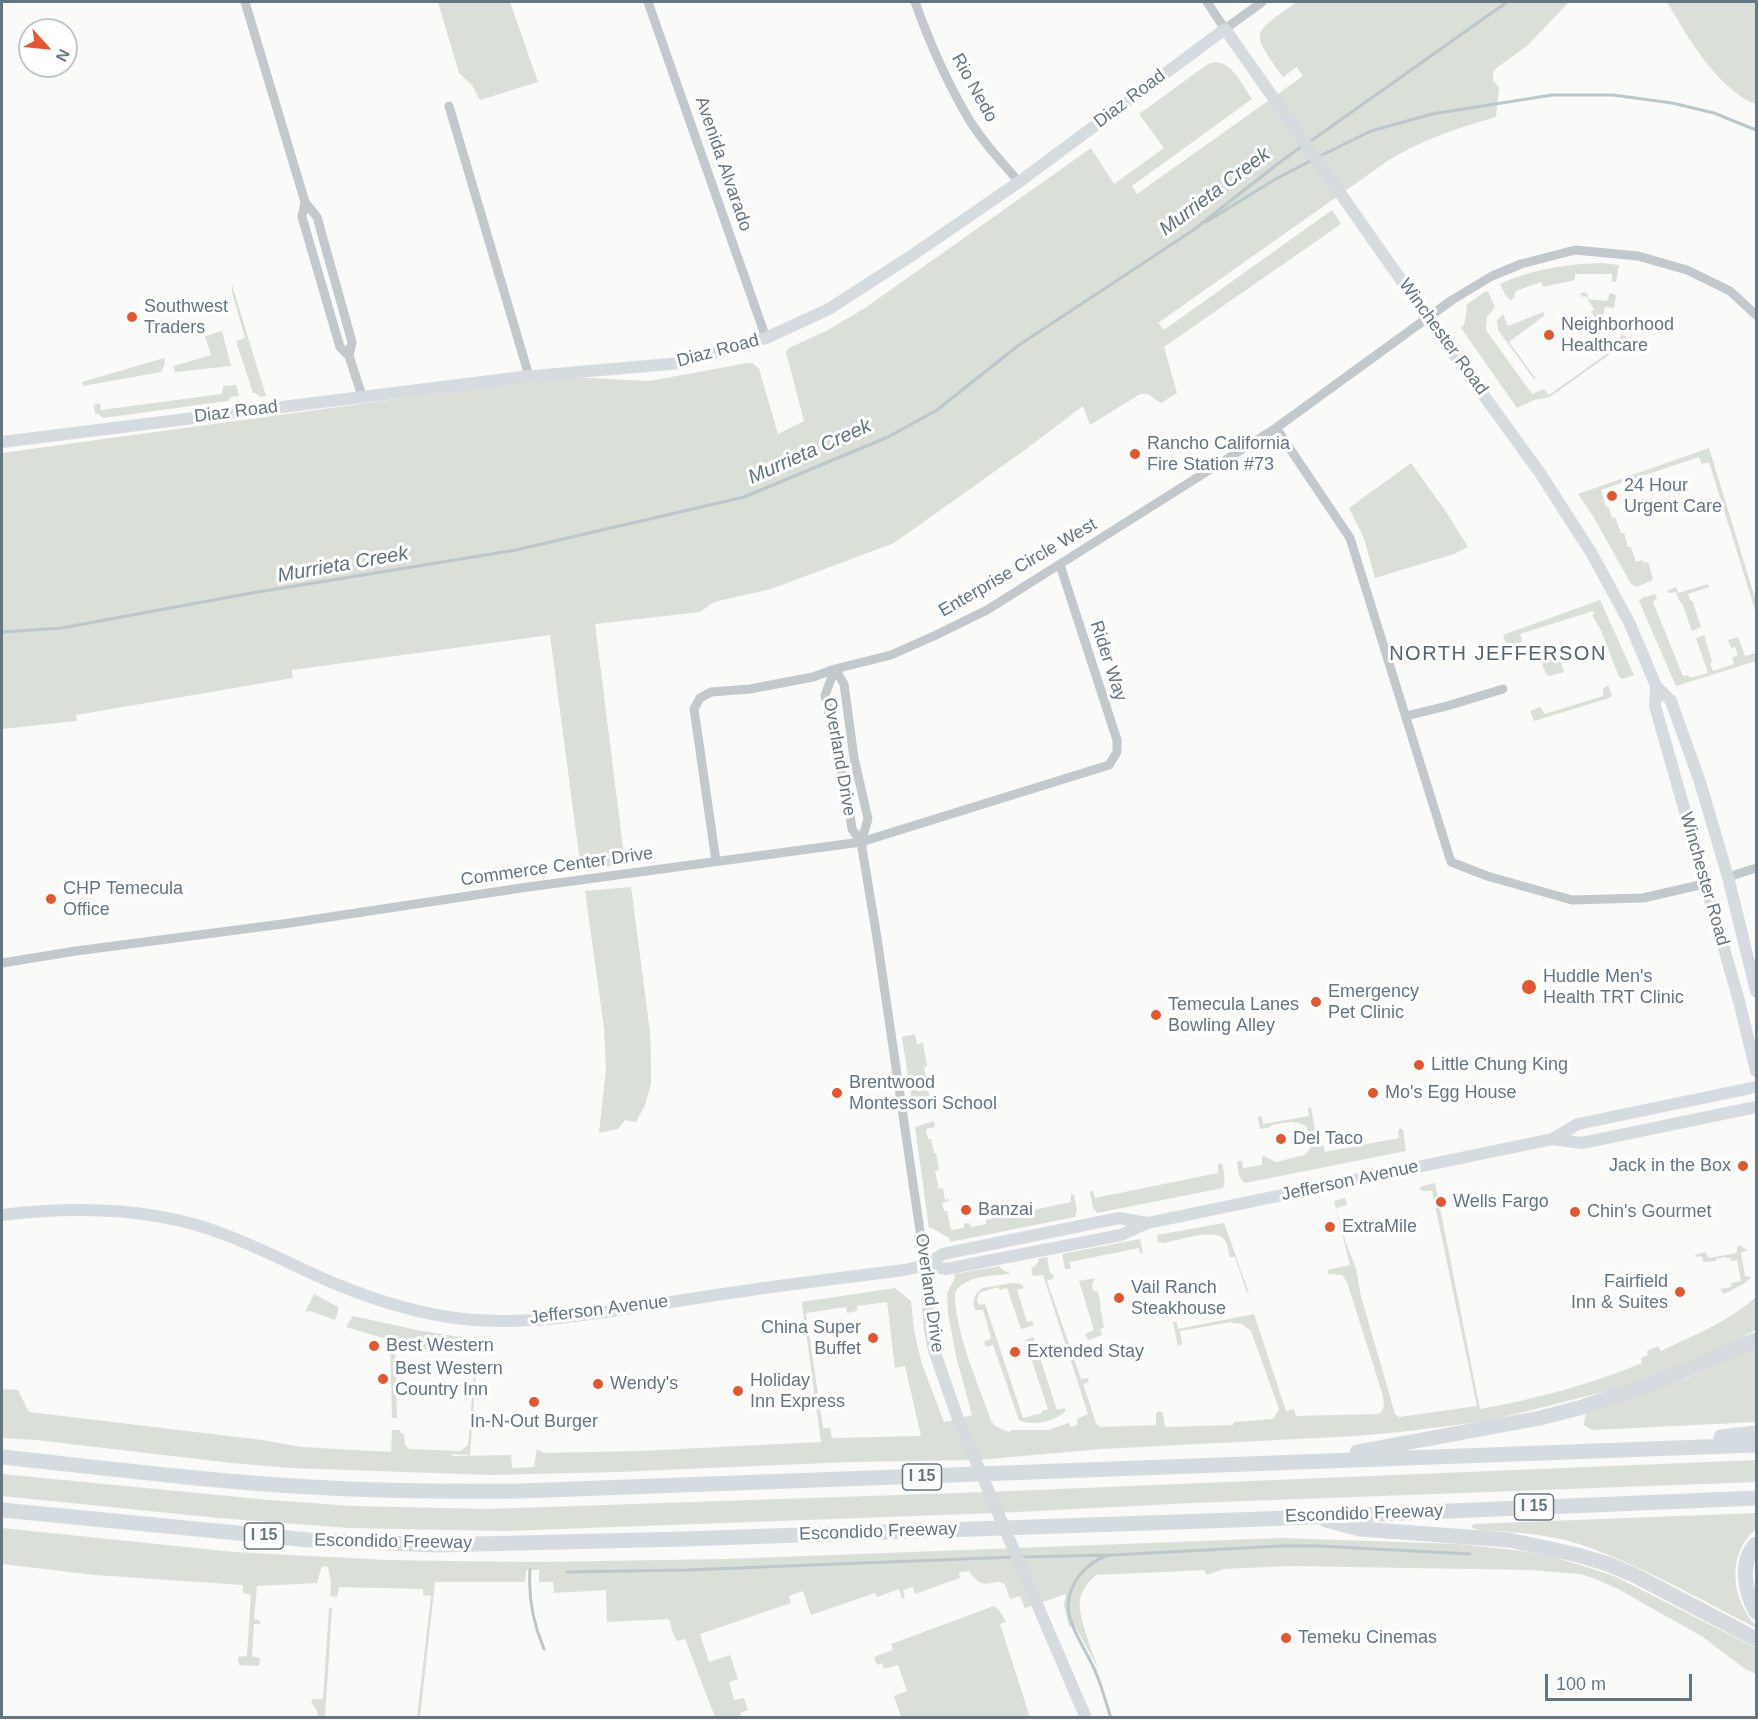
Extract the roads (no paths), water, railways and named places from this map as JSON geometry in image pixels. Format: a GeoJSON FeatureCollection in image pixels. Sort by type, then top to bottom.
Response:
{"type":"FeatureCollection","features":[{"type":"Feature","properties":{"kind":"highway"},"geometry":{"type":"LineString","coordinates":[[1307,1462],[1540,1418],[1579,1408],[1650,1385],[1756,1340]]}},
{"type":"Feature","properties":{"kind":"highway"},"geometry":{"type":"LineString","coordinates":[[1599,1450],[1756,1433]]}},
{"type":"Feature","properties":{"kind":"highway","name":"I 15"},"geometry":{"type":"LineString","coordinates":[[2,1457],[311,1487],[439,1492],[536,1491],[1756,1445]]}},
{"type":"Feature","properties":{"kind":"highway","name":"Escondido Freeway"},"geometry":{"type":"LineString","coordinates":[[2,1510],[309,1540],[437,1545],[535,1544],[1756,1498]]}},
{"type":"Feature","properties":{"kind":"highway"},"geometry":{"type":"LineString","coordinates":[[1312,1516],[1360,1529],[1509,1540],[1578,1555],[1634,1575],[1756,1639]]}},
{"type":"Feature","properties":{"kind":"highway"},"geometry":{"type":"LineString","coordinates":[[1756,1544],[1748,1559],[1745,1573],[1748,1596],[1756,1612]]}},
{"type":"Feature","properties":{"kind":"main road","name":"Diaz Road"},"geometry":{"type":"LineString","coordinates":[[2,442],[529,376],[681,363],[766,338],[829,309],[914,254],[1019,182],[1225,29]]}},
{"type":"Feature","properties":{"kind":"main road","name":"Winchester Road"},"geometry":{"type":"LineString","coordinates":[[1225,29],[1427,317],[1540,473],[1592,554],[1629,622],[1656,686],[1671,701],[1700,782],[1728,877],[1756,991]]}},
{"type":"Feature","properties":{"kind":"main road","name":"Winchester Road"},"geometry":{"type":"LineString","coordinates":[[1656,686],[1655,706],[1739,1001],[1756,1071]]}},
{"type":"Feature","properties":{"kind":"main road","name":"Jefferson Avenue"},"geometry":{"type":"LineString","coordinates":[[2,1215],[58,1209],[93,1210],[176,1219],[225,1234],[324,1279],[386,1303],[448,1317],[488,1320],[561,1318],[752,1289],[905,1270],[925,1265],[943,1254],[1119,1218],[1147,1223],[1552,1139],[1578,1124],[1756,1087]]}},
{"type":"Feature","properties":{"kind":"main road","name":"Jefferson Avenue"},"geometry":{"type":"LineString","coordinates":[[1552,1139],[1582,1143],[1756,1107]]}},
{"type":"Feature","properties":{"kind":"main road"},"geometry":{"type":"LineString","coordinates":[[1606,1138],[1606,1131],[1610,1126],[1637,1120],[1657,1108]]}},
{"type":"Feature","properties":{"kind":"main road","name":"Overland Drive"},"geometry":{"type":"LineString","coordinates":[[925,1265],[930,1330],[934,1350],[956,1413],[1086,1718]]}},
{"type":"Feature","properties":{"kind":"street"},"geometry":{"type":"LineString","coordinates":[[244,2],[305,202],[317,217],[352,342],[349,356]]}},
{"type":"Feature","properties":{"kind":"street","name":"Avenida Alvarado"},"geometry":{"type":"LineString","coordinates":[[648,2],[766,338]]}},
{"type":"Feature","properties":{"kind":"street","name":"Rio Nedo"},"geometry":{"type":"LineString","coordinates":[[915,2],[939,62],[968,117],[993,153],[1019,182]]}},
{"type":"Feature","properties":{"kind":"street","name":"Winchester Road"},"geometry":{"type":"LineString","coordinates":[[1207,2],[1225,29]]}},
{"type":"Feature","properties":{"kind":"street","name":"Diaz Road"},"geometry":{"type":"LineString","coordinates":[[1225,29],[1262,2]]}},
{"type":"Feature","properties":{"kind":"street"},"geometry":{"type":"LineString","coordinates":[[449,106],[529,376]]}},
{"type":"Feature","properties":{"kind":"street"},"geometry":{"type":"LineString","coordinates":[[305,202],[302,217],[340,347],[349,356],[362,396]]}},
{"type":"Feature","properties":{"kind":"street","name":"Enterprise Circle West"},"geometry":{"type":"LineString","coordinates":[[716,861],[694,709],[700,698],[711,692],[756,688],[813,677],[891,655],[987,610],[1276,428],[1427,317],[1492,276],[1521,264],[1575,250],[1638,256],[1687,270],[1730,291],[1756,315]]}},
{"type":"Feature","properties":{"kind":"street"},"geometry":{"type":"LineString","coordinates":[[1276,428],[1350,538],[1451,862],[1487,876],[1572,900],[1643,898],[1704,884]]}},
{"type":"Feature","properties":{"kind":"street","name":"Rider Way"},"geometry":{"type":"LineString","coordinates":[[1060,565],[1118,741],[1117,752],[1109,765]]}},
{"type":"Feature","properties":{"kind":"street","name":"Overland Drive"},"geometry":{"type":"LineString","coordinates":[[835,669],[825,695],[852,829],[861,842],[925,1265]]}},
{"type":"Feature","properties":{"kind":"street","name":"Overland Drive"},"geometry":{"type":"LineString","coordinates":[[835,669],[844,684],[854,758],[868,819],[861,842]]}},
{"type":"Feature","properties":{"kind":"street"},"geometry":{"type":"LineString","coordinates":[[1406,716],[1503,689]]}},
{"type":"Feature","properties":{"kind":"street","name":"Commerce Center Drive"},"geometry":{"type":"LineString","coordinates":[[2,963],[528,887],[861,842],[1109,765]]}},
{"type":"Feature","properties":{"kind":"street"},"geometry":{"type":"LineString","coordinates":[[1728,877],[1756,868]]}},
{"type":"Feature","properties":{"kind":"waterway","name":"Murrieta Creek"},"geometry":{"type":"LineString","coordinates":[[1308,143],[1507,2]]}},
{"type":"Feature","properties":{"kind":"waterway"},"geometry":{"type":"LineString","coordinates":[[1320,156],[1371,131],[1432,114],[1552,95],[1613,95],[1672,103],[1714,113],[1756,130]]}},
{"type":"Feature","properties":{"kind":"waterway","name":"Murrieta Creek"},"geometry":{"type":"LineString","coordinates":[[2,632],[62,628],[246,594],[516,550],[744,497],[888,437],[937,410],[1019,345],[1192,231],[1302,146]]}},
{"type":"Feature","properties":{"kind":"waterway"},"geometry":{"type":"LineString","coordinates":[[1206,222],[1274,180],[1314,159]]}},
{"type":"Feature","properties":{"kind":"waterway"},"geometry":{"type":"LineString","coordinates":[[1020,1557],[1112,1555],[1282,1546],[1470,1554]]}},
{"type":"Feature","properties":{"kind":"waterway"},"geometry":{"type":"LineString","coordinates":[[1106,1556],[1088,1566],[1072,1588],[1068,1600],[1072,1625],[1096,1673],[1111,1718]]}},
{"type":"Feature","properties":{"kind":"waterway"},"geometry":{"type":"LineString","coordinates":[[567,1572],[687,1570],[1013,1557]]}},
{"type":"Feature","properties":{"kind":"waterway"},"geometry":{"type":"LineString","coordinates":[[530,1570],[532,1610],[544,1649]]}},
{"type":"Feature","properties":{"kind":"place","name":"Southwest Traders"},"geometry":{"type":"Point","coordinates":[132,317]}},
{"type":"Feature","properties":{"kind":"place","name":"Neighborhood Healthcare"},"geometry":{"type":"Point","coordinates":[1549,335]}},
{"type":"Feature","properties":{"kind":"place","name":"Rancho California Fire Station #73"},"geometry":{"type":"Point","coordinates":[1135,454]}},
{"type":"Feature","properties":{"kind":"place","name":"24 Hour Urgent Care"},"geometry":{"type":"Point","coordinates":[1612,496]}},
{"type":"Feature","properties":{"kind":"place","name":"CHP Temecula Office"},"geometry":{"type":"Point","coordinates":[51,899]}},
{"type":"Feature","properties":{"kind":"place","name":"Huddle Men's Health TRT Clinic"},"geometry":{"type":"Point","coordinates":[1529,987]}},
{"type":"Feature","properties":{"kind":"place","name":"Emergency Pet Clinic"},"geometry":{"type":"Point","coordinates":[1316,1002]}},
{"type":"Feature","properties":{"kind":"place","name":"Temecula Lanes Bowling Alley"},"geometry":{"type":"Point","coordinates":[1156,1015]}},
{"type":"Feature","properties":{"kind":"place","name":"Little Chung King"},"geometry":{"type":"Point","coordinates":[1419,1065]}},
{"type":"Feature","properties":{"kind":"place","name":"Brentwood Montessori School"},"geometry":{"type":"Point","coordinates":[837,1093]}},
{"type":"Feature","properties":{"kind":"place","name":"Mo's Egg House"},"geometry":{"type":"Point","coordinates":[1373,1093]}},
{"type":"Feature","properties":{"kind":"place","name":"Del Taco"},"geometry":{"type":"Point","coordinates":[1281,1139]}},
{"type":"Feature","properties":{"kind":"place","name":"Jack in the Box"},"geometry":{"type":"Point","coordinates":[1743,1166]}},
{"type":"Feature","properties":{"kind":"place","name":"Wells Fargo"},"geometry":{"type":"Point","coordinates":[1441,1202]}},
{"type":"Feature","properties":{"kind":"place","name":"Banzai"},"geometry":{"type":"Point","coordinates":[966,1210]}},
{"type":"Feature","properties":{"kind":"place","name":"Chin's Gourmet"},"geometry":{"type":"Point","coordinates":[1575,1212]}},
{"type":"Feature","properties":{"kind":"place","name":"ExtraMile"},"geometry":{"type":"Point","coordinates":[1330,1227]}},
{"type":"Feature","properties":{"kind":"place","name":"Fairfield Inn & Suites"},"geometry":{"type":"Point","coordinates":[1680,1292]}},
{"type":"Feature","properties":{"kind":"place","name":"Vail Ranch Steakhouse"},"geometry":{"type":"Point","coordinates":[1119,1298]}},
{"type":"Feature","properties":{"kind":"place","name":"China Super Buffet"},"geometry":{"type":"Point","coordinates":[873,1338]}},
{"type":"Feature","properties":{"kind":"place","name":"Best Western"},"geometry":{"type":"Point","coordinates":[374,1346]}},
{"type":"Feature","properties":{"kind":"place","name":"Extended Stay"},"geometry":{"type":"Point","coordinates":[1015,1352]}},
{"type":"Feature","properties":{"kind":"place","name":"Best Western Country Inn"},"geometry":{"type":"Point","coordinates":[383,1379]}},
{"type":"Feature","properties":{"kind":"place","name":"Wendy's"},"geometry":{"type":"Point","coordinates":[598,1384]}},
{"type":"Feature","properties":{"kind":"place","name":"Holiday Inn Express"},"geometry":{"type":"Point","coordinates":[738,1391]}},
{"type":"Feature","properties":{"kind":"place","name":"In-N-Out Burger"},"geometry":{"type":"Point","coordinates":[534,1402]}},
{"type":"Feature","properties":{"kind":"place","name":"Temeku Cinemas"},"geometry":{"type":"Point","coordinates":[1286,1638]}},
{"type":"Feature","properties":{"kind":"district","name":"NORTH JEFFERSON"},"geometry":{"type":"Point","coordinates":[1498,654]}}]}
